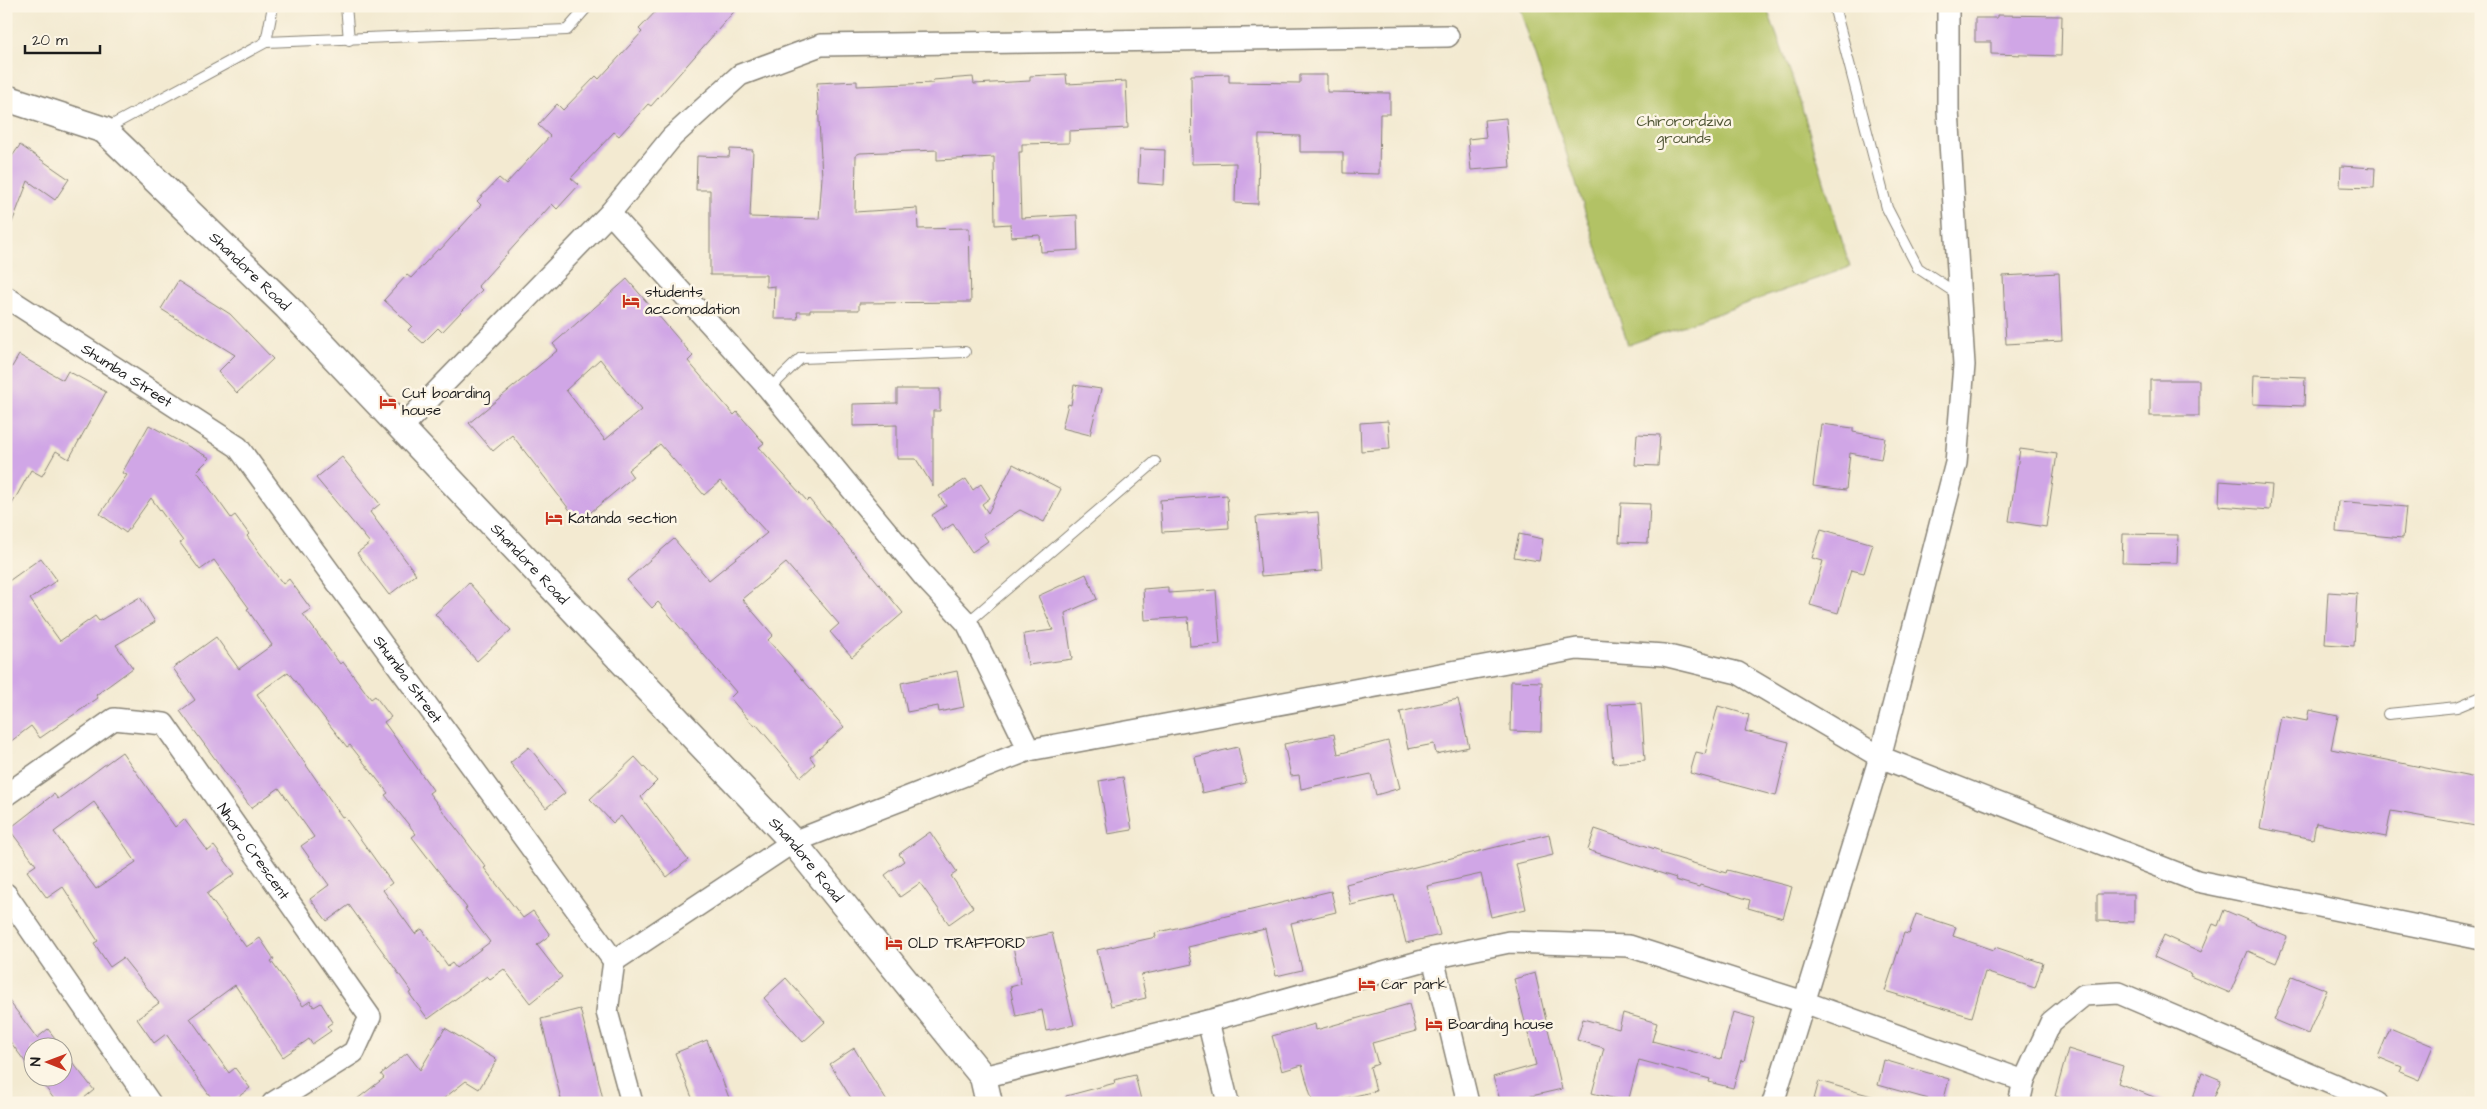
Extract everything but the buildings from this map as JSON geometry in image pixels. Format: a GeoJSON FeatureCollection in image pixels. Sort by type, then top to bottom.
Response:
{"type":"FeatureCollection","features":[{"type":"Feature","properties":{"kind":"street"},"geometry":{"type":"LineString","coordinates":[[1773,1103],[1880,757],[1956,463],[1964,365],[1948,110],[1948,6]]}},
{"type":"Feature","properties":{"kind":"street"},"geometry":{"type":"LineString","coordinates":[[402,426],[610,213],[672,137],[740,75],[821,45],[1448,36]]}},
{"type":"Feature","properties":{"kind":"street","name":"Shandore Road"},"geometry":{"type":"LineString","coordinates":[[6,98],[104,130],[287,307],[402,426],[793,842],[983,1077],[989,1103]]}},
{"type":"Feature","properties":{"kind":"street"},"geometry":{"type":"LineString","coordinates":[[610,213],[769,389],[925,578],[968,623],[1029,750]]}},
{"type":"Feature","properties":{"kind":"street","name":"Shumba Street"},"geometry":{"type":"LineString","coordinates":[[6,297],[238,447],[614,961]]}},
{"type":"Feature","properties":{"kind":"street"},"geometry":{"type":"LineString","coordinates":[[632,1103],[607,1012],[614,961],[793,842],[1029,750],[1577,650],[1664,655],[1738,673],[1880,757],[2197,881],[2481,939]]}},
{"type":"Feature","properties":{"kind":"street","name":"Nhoro Crescent"},"geometry":{"type":"LineString","coordinates":[[6,795],[114,719],[164,724],[370,1017],[354,1052],[273,1103]]}},
{"type":"Feature","properties":{"kind":"street"},"geometry":{"type":"LineString","coordinates":[[6,894],[150,1103]]}},
{"type":"Feature","properties":{"kind":"street"},"geometry":{"type":"LineString","coordinates":[[983,1077],[1208,1021],[1433,958],[1509,942],[1629,946],[1804,1002],[2024,1081]]}},
{"type":"Feature","properties":{"kind":"street"},"geometry":{"type":"LineString","coordinates":[[1433,958],[1468,1103]]}},
{"type":"Feature","properties":{"kind":"street"},"geometry":{"type":"LineString","coordinates":[[2019,1103],[2024,1081],[2050,1022],[2084,995],[2118,993],[2376,1103]]}},
{"type":"Feature","properties":{"kind":"street"},"geometry":{"type":"LineString","coordinates":[[1208,1021],[1228,1103]]}},
{"type":"Feature","properties":{"kind":"lane"},"geometry":{"type":"LineString","coordinates":[[266,42],[273,6]]}},
{"type":"Feature","properties":{"kind":"lane"},"geometry":{"type":"LineString","coordinates":[[346,6],[349,40]]}},
{"type":"Feature","properties":{"kind":"lane"},"geometry":{"type":"LineString","coordinates":[[104,130],[266,42],[567,30],[588,6]]}},
{"type":"Feature","properties":{"kind":"lane"},"geometry":{"type":"LineString","coordinates":[[1834,6],[1888,208],[1918,268],[1960,295]]}},
{"type":"Feature","properties":{"kind":"lane"},"geometry":{"type":"LineString","coordinates":[[769,389],[801,358],[965,352]]}},
{"type":"Feature","properties":{"kind":"lane"},"geometry":{"type":"LineString","coordinates":[[968,623],[1155,462]]}},
{"type":"Feature","properties":{"kind":"lane"},"geometry":{"type":"LineString","coordinates":[[2388,714],[2457,707],[2481,697]]}},
{"type":"Feature","properties":{"kind":"green space","name":"Chirorordziva grounds"},"geometry":{"type":"Polygon","coordinates":[[[1519,6],[1766,6],[1796,88],[1850,267],[1628,345],[1519,6]]]}},
{"type":"Feature","properties":{"kind":"place","name":"students accomodation"},"geometry":{"type":"Point","coordinates":[631,301]}},
{"type":"Feature","properties":{"kind":"place","name":"Cut boarding house"},"geometry":{"type":"Point","coordinates":[388,402]}},
{"type":"Feature","properties":{"kind":"place","name":"Katanda section"},"geometry":{"type":"Point","coordinates":[554,518]}},
{"type":"Feature","properties":{"kind":"place","name":"OLD TRAFFORD"},"geometry":{"type":"Point","coordinates":[894,943]}},
{"type":"Feature","properties":{"kind":"place","name":"Car park"},"geometry":{"type":"Point","coordinates":[1367,984]}},
{"type":"Feature","properties":{"kind":"place","name":"Boarding house"},"geometry":{"type":"Point","coordinates":[1434,1024]}}]}
